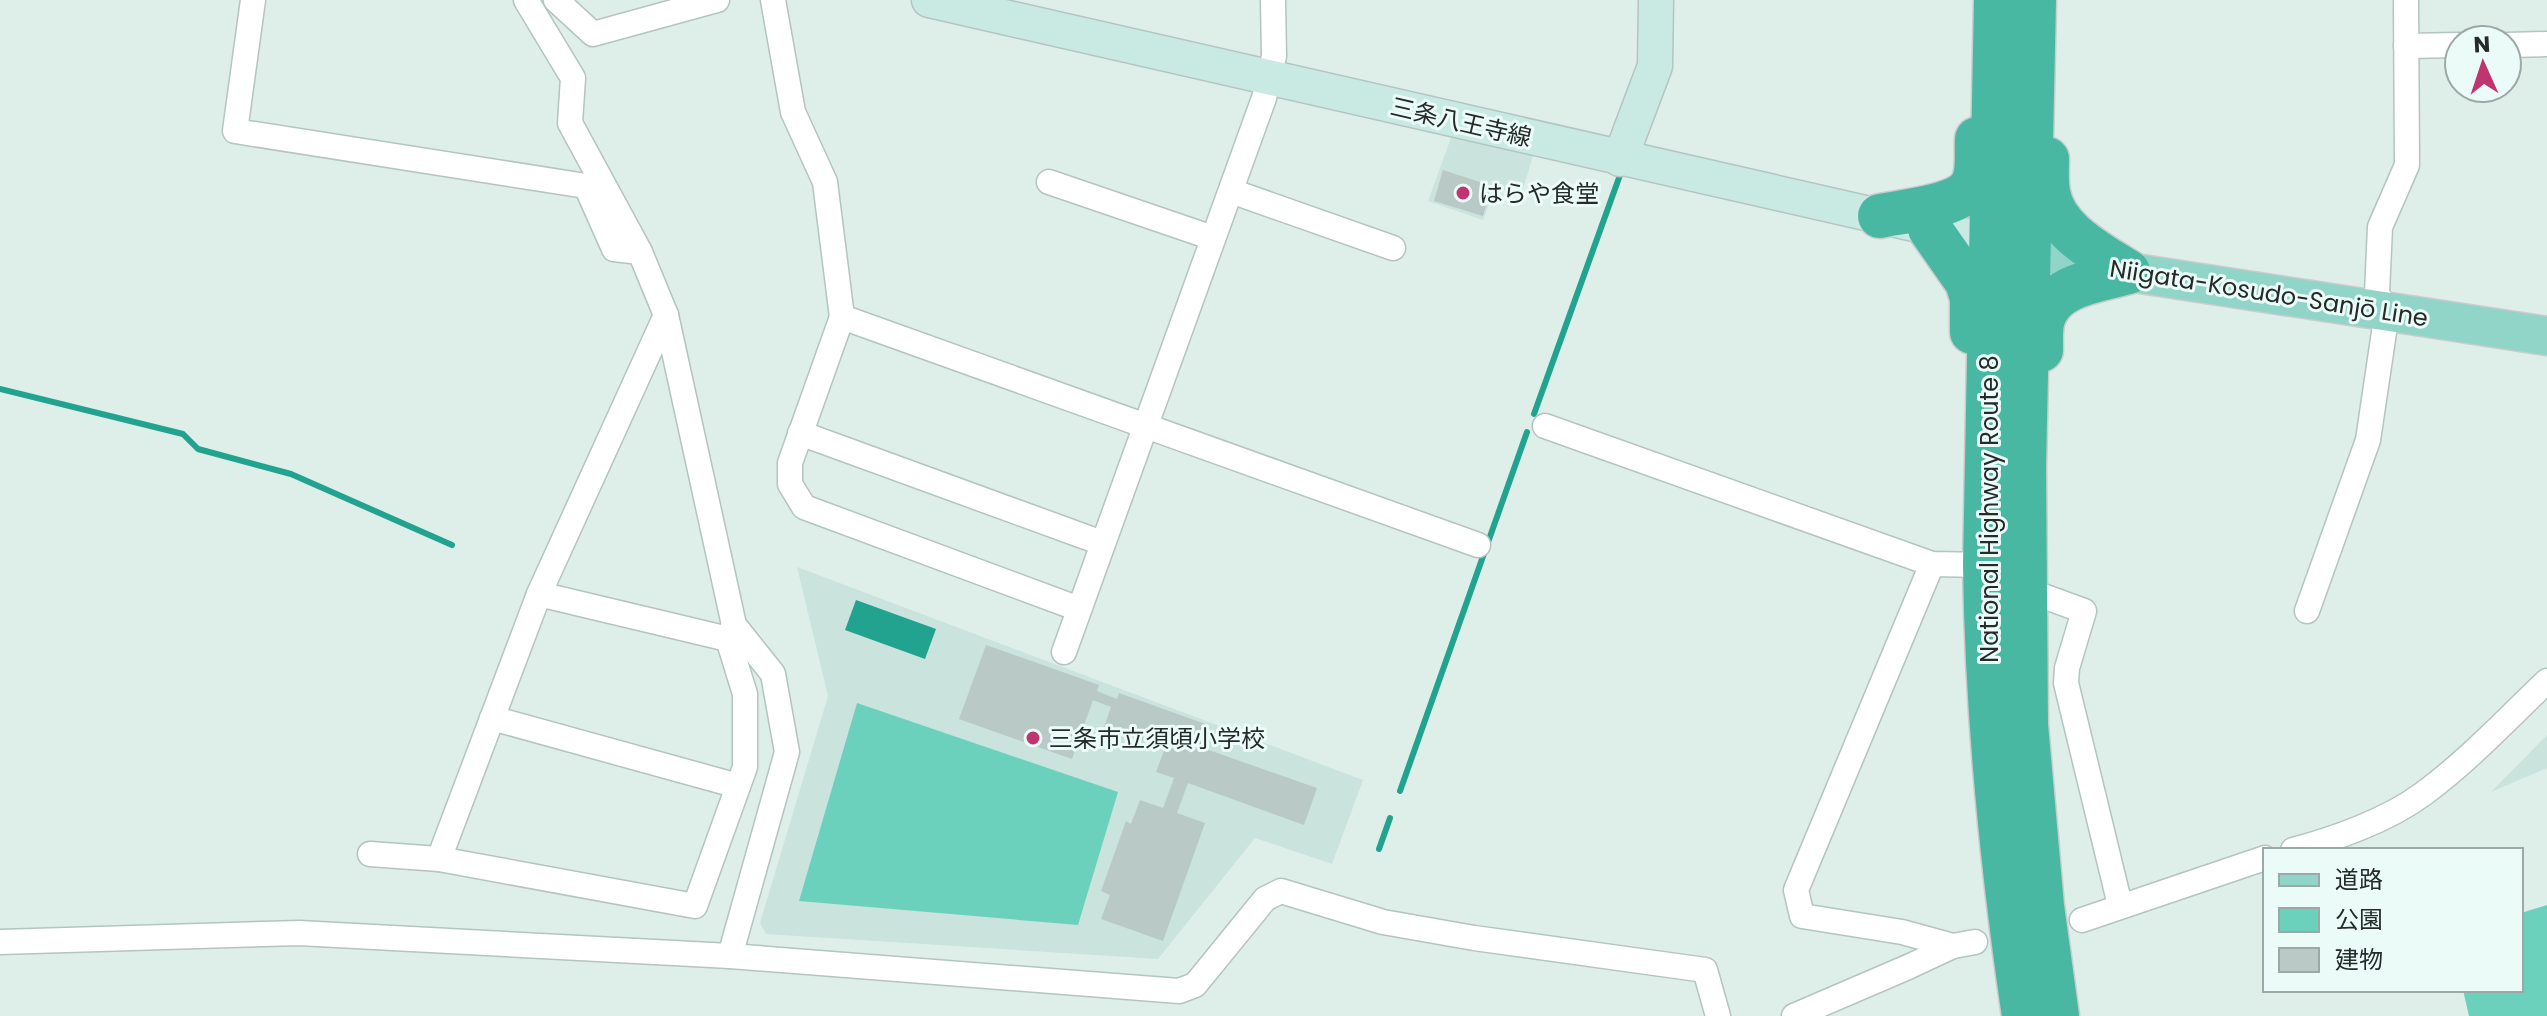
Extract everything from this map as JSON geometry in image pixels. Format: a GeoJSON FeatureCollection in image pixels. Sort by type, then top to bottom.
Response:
{"type":"FeatureCollection","features":[{"type":"Feature","properties":{"kind":"highway","name":"National Highway Route 8"},"geometry":{"type":"LineString","coordinates":[[2009,4],[2033,58],[1988,417],[1986,643],[2005,865],[2024,1016]]}},
{"type":"Feature","properties":{"kind":"highway","name":"National Highway Route 8"},"geometry":{"type":"LineString","coordinates":[[2009,4],[2010,246],[2024,467],[2026,725],[2042,906],[2057,1016]]}},
{"type":"Feature","properties":{"kind":"highway"},"geometry":{"type":"LineString","coordinates":[[1880,216],[1937,206],[1972,185],[1976,171],[1977,76],[2009,4]]}},
{"type":"Feature","properties":{"kind":"highway"},"geometry":{"type":"LineString","coordinates":[[2033,58],[2046,94],[2048,194],[2061,221],[2077,238],[2128,272]]}},
{"type":"Feature","properties":{"kind":"highway"},"geometry":{"type":"LineString","coordinates":[[1930,229],[1967,282],[1972,298],[1972,392],[1988,417]]}},
{"type":"Feature","properties":{"kind":"highway"},"geometry":{"type":"LineString","coordinates":[[2024,467],[2040,438],[2041,323],[2045,313],[2067,291],[2128,272]]}},
{"type":"Feature","properties":{"kind":"main road","name":"三条八王寺線"},"geometry":{"type":"LineString","coordinates":[[929,0],[2010,246]]}},
{"type":"Feature","properties":{"kind":"main road"},"geometry":{"type":"LineString","coordinates":[[1620,159],[1655,66],[1656,0]]}},
{"type":"Feature","properties":{"kind":"main road","name":"Niigata-Kosudo-Sanjō Line"},"geometry":{"type":"LineString","coordinates":[[2010,246],[2128,272],[2547,336]]}},
{"type":"Feature","properties":{"kind":"street"},"geometry":{"type":"LineString","coordinates":[[253,0],[235,131],[586,186],[614,249],[640,252]]}},
{"type":"Feature","properties":{"kind":"street"},"geometry":{"type":"LineString","coordinates":[[370,854],[439,859],[695,906],[745,767],[745,694],[666,315],[640,252],[570,123],[573,78],[526,0]]}},
{"type":"Feature","properties":{"kind":"street"},"geometry":{"type":"LineString","coordinates":[[556,0],[593,34],[717,0]]}},
{"type":"Feature","properties":{"kind":"street"},"geometry":{"type":"LineString","coordinates":[[773,0],[793,112],[825,182],[842,317],[790,463],[790,484],[804,507],[1079,609]]}},
{"type":"Feature","properties":{"kind":"street"},"geometry":{"type":"LineString","coordinates":[[1064,652],[1270,78],[1274,56],[1273,0]]}},
{"type":"Feature","properties":{"kind":"street"},"geometry":{"type":"LineString","coordinates":[[2307,611],[2368,440],[2387,312],[2377,293],[2380,227],[2407,165],[2406,0]]}},
{"type":"Feature","properties":{"kind":"street"},"geometry":{"type":"LineString","coordinates":[[2523,45],[2547,44]]}},
{"type":"Feature","properties":{"kind":"street"},"geometry":{"type":"LineString","coordinates":[[2406,46],[2443,45]]}},
{"type":"Feature","properties":{"kind":"street"},"geometry":{"type":"LineString","coordinates":[[1049,182],[1213,238]]}},
{"type":"Feature","properties":{"kind":"street"},"geometry":{"type":"LineString","coordinates":[[1231,191],[1393,248]]}},
{"type":"Feature","properties":{"kind":"street"},"geometry":{"type":"LineString","coordinates":[[439,859],[539,594],[666,315]]}},
{"type":"Feature","properties":{"kind":"street"},"geometry":{"type":"LineString","coordinates":[[842,317],[1478,545]]}},
{"type":"Feature","properties":{"kind":"street"},"geometry":{"type":"LineString","coordinates":[[1545,426],[1932,564],[1985,565]]}},
{"type":"Feature","properties":{"kind":"street"},"geometry":{"type":"LineString","coordinates":[[800,433],[1102,543]]}},
{"type":"Feature","properties":{"kind":"street"},"geometry":{"type":"LineString","coordinates":[[1794,1016],[1964,944],[1802,916],[1796,890],[1932,564]]}},
{"type":"Feature","properties":{"kind":"street"},"geometry":{"type":"LineString","coordinates":[[2024,589],[2084,611],[2067,668],[2066,683],[2120,905]]}},
{"type":"Feature","properties":{"kind":"street"},"geometry":{"type":"LineString","coordinates":[[539,594],[731,632],[773,674],[787,752],[730,956]]}},
{"type":"Feature","properties":{"kind":"street"},"geometry":{"type":"LineString","coordinates":[[2301,848],[2373,821],[2421,796],[2460,764],[2547,681]]}},
{"type":"Feature","properties":{"kind":"street"},"geometry":{"type":"LineString","coordinates":[[492,718],[738,786]]}},
{"type":"Feature","properties":{"kind":"street"},"geometry":{"type":"LineString","coordinates":[[2082,920],[2263,859]]}},
{"type":"Feature","properties":{"kind":"street"},"geometry":{"type":"LineString","coordinates":[[0,942],[299,933],[730,956],[1179,991],[1195,985],[1265,899],[1281,891],[1383,922],[1474,938],[1705,970],[1718,1016]]}},
{"type":"Feature","properties":{"kind":"shaded area"},"geometry":{"type":"Polygon","coordinates":[[[1452,135],[1534,153],[1521,195],[1495,188],[1483,220],[1428,201],[1452,135]]]}},
{"type":"Feature","properties":{"kind":"shaded area","name":"三条市立須頃小学校"},"geometry":{"type":"Polygon","coordinates":[[[797,567],[1363,780],[1332,864],[1255,838],[1158,959],[766,934],[760,923],[828,696],[797,567]]]}},
{"type":"Feature","properties":{"kind":"shaded area"},"geometry":{"type":"Polygon","coordinates":[[[856,600],[936,629],[925,659],[845,630],[856,600]]]}},
{"type":"Feature","properties":{"kind":"shaded area"},"geometry":{"type":"Polygon","coordinates":[[[2547,735],[2547,768],[2491,792],[2547,735]]]}},
{"type":"Feature","properties":{"kind":"green space"},"geometry":{"type":"Polygon","coordinates":[[[857,703],[1118,792],[1078,925],[799,901],[857,703]]]}},
{"type":"Feature","properties":{"kind":"green space"},"geometry":{"type":"Polygon","coordinates":[[[2547,905],[2547,1016],[2469,1016],[2463,992],[2523,992],[2523,912],[2547,905]]]}},
{"type":"Feature","properties":{"kind":"building","name":"はらや食堂"},"geometry":{"type":"Polygon","coordinates":[[[1443,170],[1492,186],[1483,216],[1434,201],[1443,170]]]}},
{"type":"Feature","properties":{"kind":"building"},"geometry":{"type":"Polygon","coordinates":[[[986,645],[1099,685],[1097,691],[1117,699],[1119,693],[1208,725],[1200,747],[1317,788],[1304,825],[1188,783],[1177,813],[1205,823],[1163,941],[1101,919],[1110,895],[1101,891],[1126,821],[1131,824],[1140,800],[1163,808],[1174,778],[1156,772],[1165,748],[1104,727],[1111,707],[1093,700],[1072,759],[959,719],[986,645]]]}},
{"type":"Feature","properties":{"kind":"waterway"},"geometry":{"type":"LineString","coordinates":[[1534,414],[1620,175]]}},
{"type":"Feature","properties":{"kind":"waterway"},"geometry":{"type":"LineString","coordinates":[[0,389],[183,434],[198,449],[291,474],[452,545]]}},
{"type":"Feature","properties":{"kind":"waterway"},"geometry":{"type":"LineString","coordinates":[[1400,791],[1527,432]]}},
{"type":"Feature","properties":{"kind":"waterway"},"geometry":{"type":"LineString","coordinates":[[1379,849],[1390,818]]}},
{"type":"Feature","properties":{"kind":"place","name":"はらや食堂"},"geometry":{"type":"Point","coordinates":[1463,193]}},
{"type":"Feature","properties":{"kind":"place","name":"三条市立須頃小学校"},"geometry":{"type":"Point","coordinates":[1033,738]}}]}
